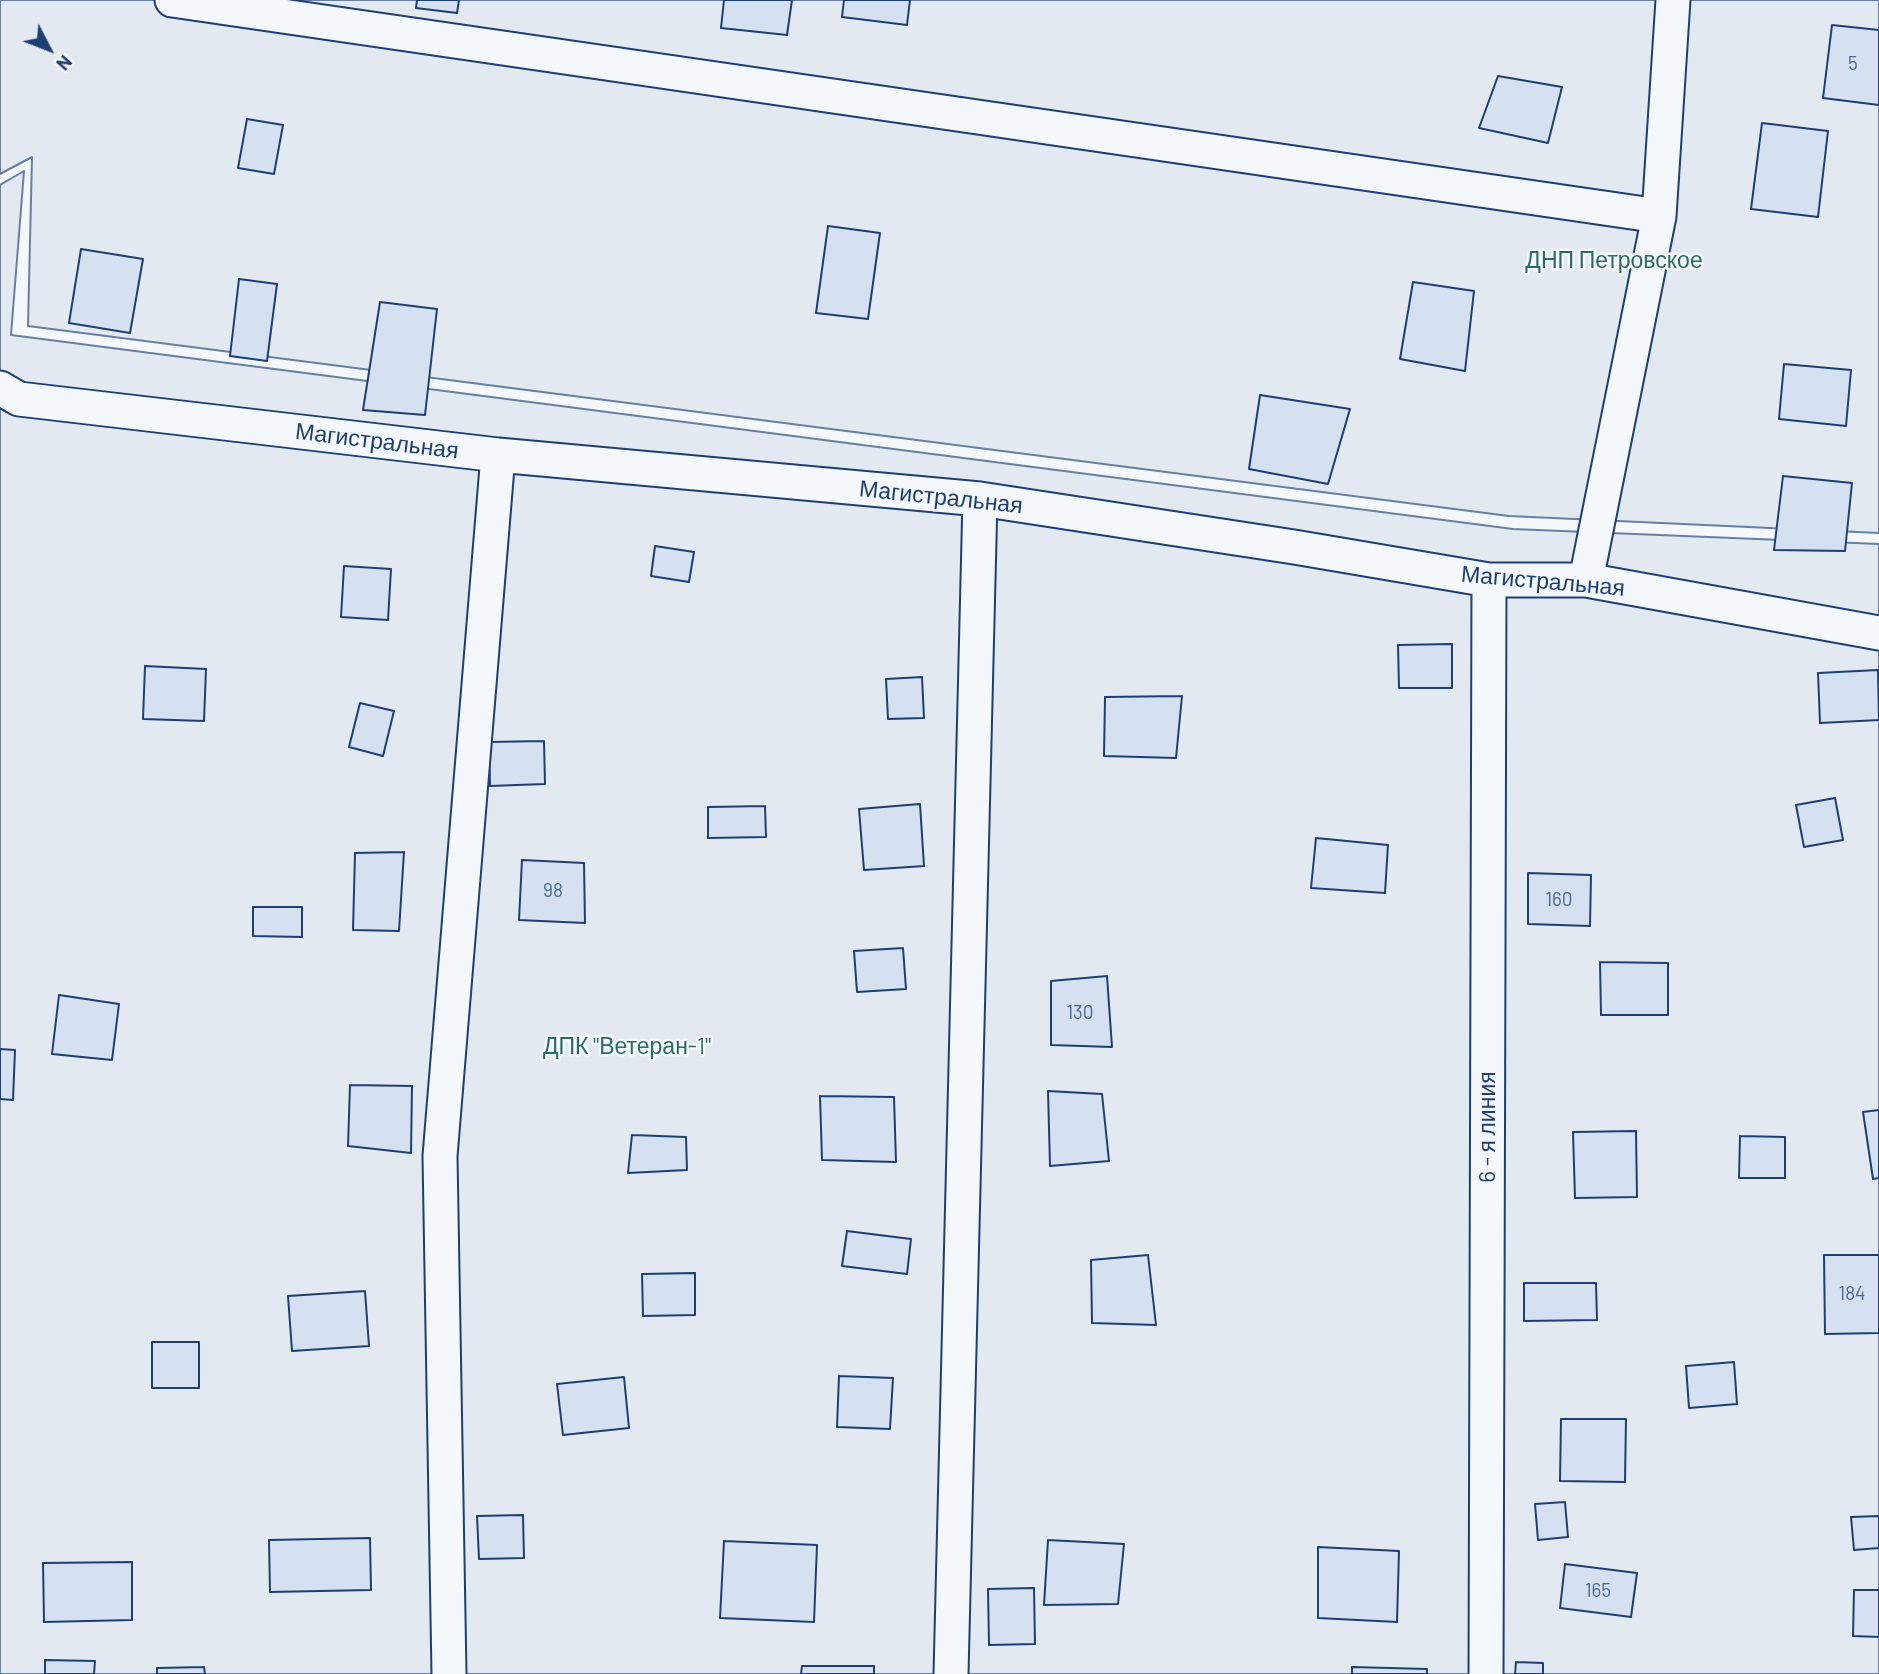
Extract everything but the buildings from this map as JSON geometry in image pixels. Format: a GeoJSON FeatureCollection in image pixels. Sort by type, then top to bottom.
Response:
{"type":"FeatureCollection","features":[{"type":"Feature","properties":{"kind":"street"},"geometry":{"type":"LineString","coordinates":[[172,0],[1659,216]]}},
{"type":"Feature","properties":{"kind":"street"},"geometry":{"type":"LineString","coordinates":[[1587,580],[1659,216],[1674,0]]}},
{"type":"Feature","properties":{"kind":"street","name":"Магистральная"},"geometry":{"type":"LineString","coordinates":[[0,388],[19,400],[498,455],[981,499],[1489,580],[1587,580],[1879,633]]}},
{"type":"Feature","properties":{"kind":"street"},"geometry":{"type":"LineString","coordinates":[[449,1674],[440,1156],[498,455]]}},
{"type":"Feature","properties":{"kind":"street"},"geometry":{"type":"LineString","coordinates":[[951,1674],[981,499]]}},
{"type":"Feature","properties":{"kind":"street","name":"6 - я линия"},"geometry":{"type":"LineString","coordinates":[[1486,1674],[1489,580]]}},
{"type":"Feature","properties":{"kind":"green space","name":"ДНП Петровское"},"geometry":{"type":"Polygon","coordinates":[[[0,0],[1879,0],[1879,533],[1509,516],[28,326],[32,157],[0,174],[0,0]]]}},
{"type":"Feature","properties":{"kind":"green space","name":"ДПК \"Ветеран-1\""},"geometry":{"type":"Polygon","coordinates":[[[24,171],[11,335],[1513,529],[1879,544],[1879,1674],[0,1674],[0,185],[24,171]]]}}]}
